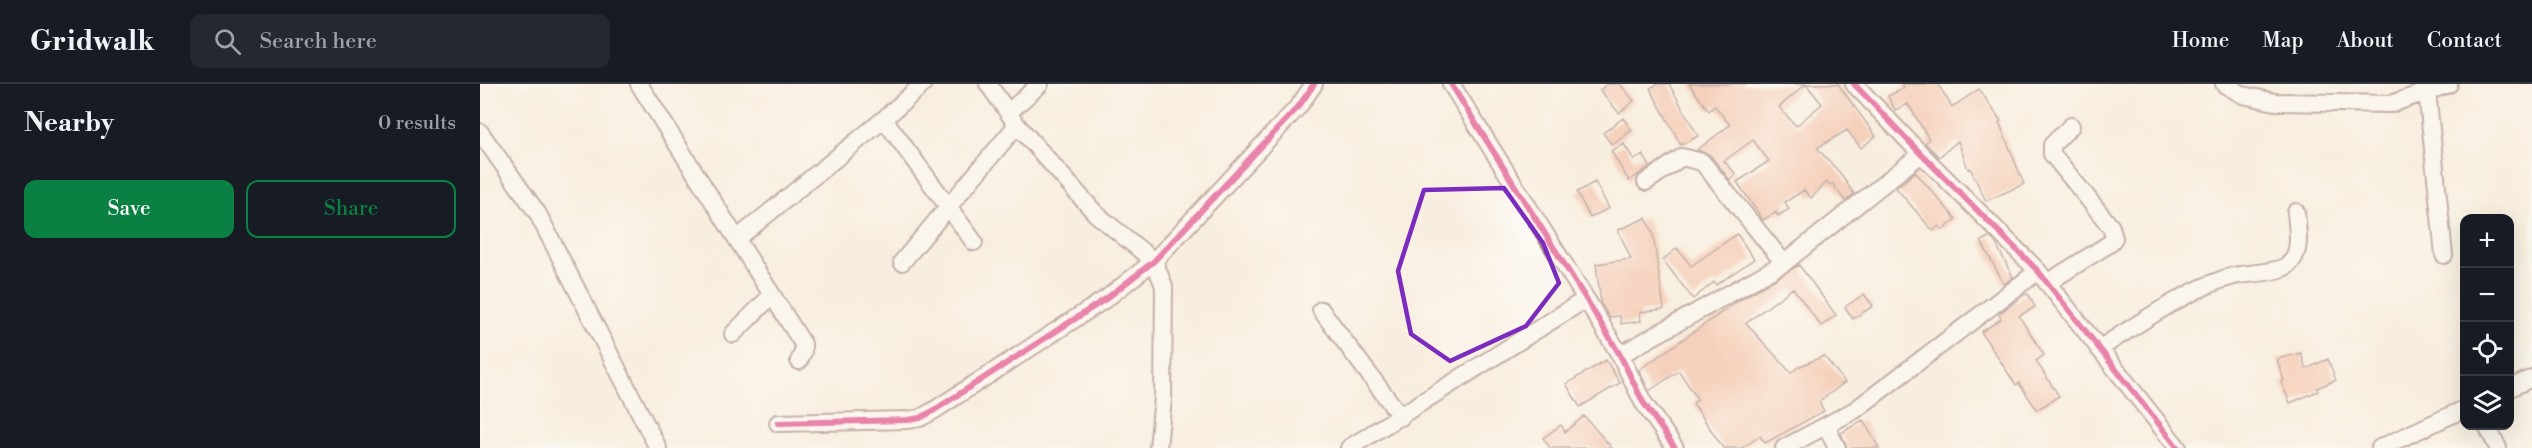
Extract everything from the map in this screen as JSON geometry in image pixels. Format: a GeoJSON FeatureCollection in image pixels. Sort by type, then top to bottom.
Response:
{"type":"FeatureCollection","features":[{"type":"Feature","properties":{"kind":"street"},"geometry":{"type":"LineString","coordinates":[[639,84],[803,344],[803,352],[799,361]]}},
{"type":"Feature","properties":{"kind":"street"},"geometry":{"type":"LineString","coordinates":[[738,238],[884,119],[923,84]]}},
{"type":"Feature","properties":{"kind":"street"},"geometry":{"type":"LineString","coordinates":[[988,84],[1013,119],[1096,214],[1154,261],[1164,286],[1163,398],[1158,448]]}},
{"type":"Feature","properties":{"kind":"street"},"geometry":{"type":"LineString","coordinates":[[902,262],[948,209],[1040,84]]}},
{"type":"Feature","properties":{"kind":"street"},"geometry":{"type":"LineString","coordinates":[[778,423],[920,418],[1107,298],[1154,261],[1299,106],[1314,84]]}},
{"type":"Feature","properties":{"kind":"street"},"geometry":{"type":"LineString","coordinates":[[1451,84],[1620,355],[1643,402],[1675,448]]}},
{"type":"Feature","properties":{"kind":"street"},"geometry":{"type":"LineString","coordinates":[[1854,84],[2043,277],[2178,448]]}},
{"type":"Feature","properties":{"kind":"street"},"geometry":{"type":"LineString","coordinates":[[2224,84],[2243,95],[2275,102],[2391,104],[2449,84]]}},
{"type":"Feature","properties":{"kind":"street"},"geometry":{"type":"LineString","coordinates":[[2427,91],[2444,255]]}},
{"type":"Feature","properties":{"kind":"street"},"geometry":{"type":"LineString","coordinates":[[884,119],[974,242]]}},
{"type":"Feature","properties":{"kind":"street"},"geometry":{"type":"LineString","coordinates":[[1784,448],[1855,410],[2043,277],[2109,244],[2114,238],[2112,227],[2052,154],[2052,145],[2071,126]]}},
{"type":"Feature","properties":{"kind":"street"},"geometry":{"type":"LineString","coordinates":[[480,132],[538,214],[658,448]]}},
{"type":"Feature","properties":{"kind":"street"},"geometry":{"type":"LineString","coordinates":[[1620,355],[1784,263],[1921,154]]}},
{"type":"Feature","properties":{"kind":"street"},"geometry":{"type":"LineString","coordinates":[[1646,182],[1682,157],[1702,162],[1784,263]]}},
{"type":"Feature","properties":{"kind":"street"},"geometry":{"type":"LineString","coordinates":[[2099,349],[2144,320],[2212,284],[2233,276],[2286,267],[2295,258],[2298,240],[2296,212]]}},
{"type":"Feature","properties":{"kind":"street"},"geometry":{"type":"LineString","coordinates":[[733,334],[771,296]]}},
{"type":"Feature","properties":{"kind":"street"},"geometry":{"type":"LineString","coordinates":[[1349,448],[1586,299]]}},
{"type":"Feature","properties":{"kind":"street"},"geometry":{"type":"LineString","coordinates":[[1322,310],[1401,417]]}},
{"type":"Feature","properties":{"kind":"street"},"geometry":{"type":"LineString","coordinates":[[2514,386],[2532,378]]}},
{"type":"Feature","properties":{"kind":"street"},"geometry":{"type":"LineString","coordinates":[[2380,448],[2460,411]]}},
{"type":"Feature","properties":{"kind":"street"},"geometry":{"type":"LineString","coordinates":[[1826,426],[1837,448]]}},
{"type":"Feature","properties":{"kind":"street"},"geometry":{"type":"LineString","coordinates":[[2489,430],[2498,448]]}},
{"type":"Feature","properties":{"kind":"highlighted area"},"geometry":{"type":"Polygon","coordinates":[[[1504,188],[1543,243],[1559,283],[1526,326],[1450,361],[1411,334],[1398,271],[1424,190],[1504,188]]]}},
{"type":"Feature","properties":{"kind":"building"},"geometry":{"type":"Polygon","coordinates":[[[1607,84],[1620,84],[1634,101],[1619,113],[1600,90],[1607,84]]]}},
{"type":"Feature","properties":{"kind":"building"},"geometry":{"type":"Polygon","coordinates":[[[1658,84],[1669,84],[1698,136],[1681,145],[1650,88],[1658,84]]]}},
{"type":"Feature","properties":{"kind":"building"},"geometry":{"type":"Polygon","coordinates":[[[1689,84],[1806,84],[1838,84],[1876,136],[1861,148],[1847,130],[1817,148],[1841,174],[1854,194],[1845,201],[1832,183],[1829,185],[1827,182],[1811,198],[1804,190],[1785,202],[1789,209],[1778,216],[1776,212],[1763,220],[1737,182],[1769,161],[1753,140],[1724,161],[1736,174],[1730,180],[1710,155],[1697,150],[1730,125],[1715,106],[1709,111],[1689,84]],[[1806,84],[1779,107],[1796,126],[1822,104],[1806,84]]]}},
{"type":"Feature","properties":{"kind":"building"},"geometry":{"type":"Polygon","coordinates":[[[1902,84],[1938,84],[1952,107],[1979,89],[2001,121],[1999,122],[2024,184],[1986,201],[1970,168],[1968,169],[1958,141],[1939,157],[1925,143],[1929,139],[1908,104],[1895,110],[1888,96],[1904,88],[1902,84]]]}},
{"type":"Feature","properties":{"kind":"building"},"geometry":{"type":"Polygon","coordinates":[[[1623,118],[1632,130],[1612,145],[1603,133],[1623,118]]]}},
{"type":"Feature","properties":{"kind":"building"},"geometry":{"type":"Polygon","coordinates":[[[1624,144],[1634,160],[1643,155],[1650,166],[1629,181],[1611,151],[1624,144]]]}},
{"type":"Feature","properties":{"kind":"building"},"geometry":{"type":"Polygon","coordinates":[[[1915,172],[1956,219],[1943,230],[1939,226],[1933,231],[1896,188],[1915,172]]]}},
{"type":"Feature","properties":{"kind":"building"},"geometry":{"type":"Polygon","coordinates":[[[1595,182],[1609,208],[1590,218],[1577,192],[1595,182]]]}},
{"type":"Feature","properties":{"kind":"building"},"geometry":{"type":"Polygon","coordinates":[[[1646,218],[1653,234],[1664,309],[1640,312],[1641,321],[1621,324],[1620,316],[1609,317],[1601,304],[1596,264],[1631,259],[1618,230],[1646,218]]]}},
{"type":"Feature","properties":{"kind":"building"},"geometry":{"type":"Polygon","coordinates":[[[1737,234],[1754,259],[1716,285],[1714,282],[1693,299],[1663,260],[1677,248],[1691,266],[1737,234]]]}},
{"type":"Feature","properties":{"kind":"building"},"geometry":{"type":"Polygon","coordinates":[[[1989,237],[1995,242],[2013,277],[2004,284],[1981,241],[1989,237]]]}},
{"type":"Feature","properties":{"kind":"building"},"geometry":{"type":"Polygon","coordinates":[[[1799,265],[1836,315],[1821,326],[1793,288],[1746,323],[1791,373],[1798,367],[1824,356],[1845,382],[1819,402],[1824,411],[1765,443],[1760,436],[1742,448],[1723,448],[1693,403],[1698,400],[1679,371],[1649,391],[1639,370],[1741,299],[1799,265]]]}},
{"type":"Feature","properties":{"kind":"building"},"geometry":{"type":"Polygon","coordinates":[[[1864,294],[1873,306],[1853,319],[1845,307],[1864,294]]]}},
{"type":"Feature","properties":{"kind":"building"},"geometry":{"type":"Polygon","coordinates":[[[2028,294],[2035,307],[2019,316],[2044,355],[2036,361],[2059,396],[2037,410],[2019,383],[2016,385],[1981,332],[2001,319],[1999,314],[2028,294]]]}},
{"type":"Feature","properties":{"kind":"building"},"geometry":{"type":"Polygon","coordinates":[[[2301,353],[2306,369],[2328,359],[2336,380],[2290,403],[2281,382],[2284,381],[2277,359],[2301,353]]]}},
{"type":"Feature","properties":{"kind":"building"},"geometry":{"type":"Polygon","coordinates":[[[1606,360],[1620,383],[1580,407],[1566,384],[1606,360]]]}},
{"type":"Feature","properties":{"kind":"building"},"geometry":{"type":"Polygon","coordinates":[[[1584,416],[1612,448],[1550,448],[1543,438],[1561,425],[1565,432],[1584,416]]]}},
{"type":"Feature","properties":{"kind":"building"},"geometry":{"type":"Polygon","coordinates":[[[1863,420],[1879,448],[1847,448],[1841,433],[1863,420]]]}},
{"type":"Feature","properties":{"kind":"cycle path"},"geometry":{"type":"LineString","coordinates":[[778,423],[908,420],[920,418],[933,411],[1107,298],[1154,261],[1299,106],[1314,84]]}},
{"type":"Feature","properties":{"kind":"cycle path"},"geometry":{"type":"LineString","coordinates":[[1451,84],[1620,355],[1643,402],[1675,448]]}},
{"type":"Feature","properties":{"kind":"cycle path"},"geometry":{"type":"LineString","coordinates":[[1854,84],[2038,271],[2178,448]]}}]}
